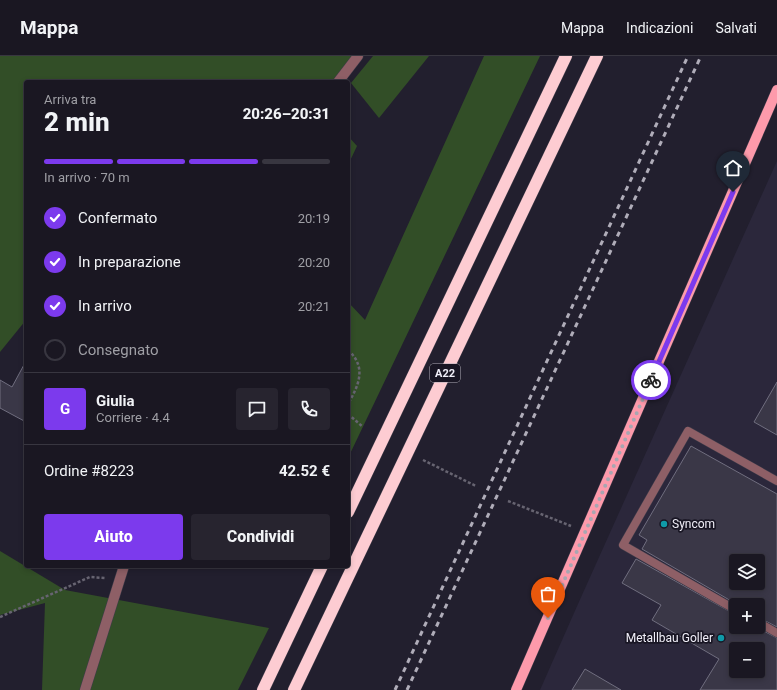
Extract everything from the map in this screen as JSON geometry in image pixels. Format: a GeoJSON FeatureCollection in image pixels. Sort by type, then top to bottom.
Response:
{"type":"FeatureCollection","features":[{"type":"Feature","properties":{"kind":"highway","name":"A22"},"geometry":{"type":"LineString","coordinates":[[350,508],[566,56]]}},
{"type":"Feature","properties":{"kind":"highway","name":"A22"},"geometry":{"type":"LineString","coordinates":[[294,690],[597,56]]}},
{"type":"Feature","properties":{"kind":"highway"},"geometry":{"type":"LineString","coordinates":[[263,690],[321,568]]}},
{"type":"Feature","properties":{"kind":"main road"},"geometry":{"type":"LineString","coordinates":[[516,690],[777,90]]}},
{"type":"Feature","properties":{"kind":"street"},"geometry":{"type":"LineString","coordinates":[[340,80],[358,56]]}},
{"type":"Feature","properties":{"kind":"street"},"geometry":{"type":"LineString","coordinates":[[85,690],[123,568]]}},
{"type":"Feature","properties":{"kind":"lane"},"geometry":{"type":"LineString","coordinates":[[729,606],[623,545],[688,431],[777,481]]}},
{"type":"Feature","properties":{"kind":"lane"},"geometry":{"type":"LineString","coordinates":[[765,626],[777,633]]}},
{"type":"Feature","properties":{"kind":"path"},"geometry":{"type":"LineString","coordinates":[[350,352],[355,356],[360,374],[357,389],[350,401]]}},
{"type":"Feature","properties":{"kind":"path"},"geometry":{"type":"LineString","coordinates":[[350,416],[363,427]]}},
{"type":"Feature","properties":{"kind":"path"},"geometry":{"type":"LineString","coordinates":[[424,460],[476,486]]}},
{"type":"Feature","properties":{"kind":"path"},"geometry":{"type":"LineString","coordinates":[[508,501],[585,532]]}},
{"type":"Feature","properties":{"kind":"path"},"geometry":{"type":"LineString","coordinates":[[0,616],[90,577],[120,578]]}},
{"type":"Feature","properties":{"kind":"shaded area"},"geometry":{"type":"Polygon","coordinates":[[[777,161],[777,690],[540,690],[578,604],[777,161]]]}},
{"type":"Feature","properties":{"kind":"green space"},"geometry":{"type":"Polygon","coordinates":[[[0,56],[358,56],[340,80],[24,80],[24,322],[0,352],[0,56]]]}},
{"type":"Feature","properties":{"kind":"green space"},"geometry":{"type":"Polygon","coordinates":[[[373,56],[429,56],[379,118],[351,83],[373,56]]]}},
{"type":"Feature","properties":{"kind":"green space"},"geometry":{"type":"Polygon","coordinates":[[[484,56],[540,56],[350,454],[350,304],[365,320],[484,56]]]}},
{"type":"Feature","properties":{"kind":"green space"},"geometry":{"type":"Polygon","coordinates":[[[350,138],[357,146],[350,161],[350,138]]]}},
{"type":"Feature","properties":{"kind":"green space"},"geometry":{"type":"Polygon","coordinates":[[[0,551],[24,565],[24,568],[28,568],[65,590],[269,628],[238,690],[42,690],[45,603],[0,615],[0,551]]]}},
{"type":"Feature","properties":{"kind":"building"},"geometry":{"type":"Polygon","coordinates":[[[24,365],[24,421],[0,408],[0,380],[12,387],[24,365]]]}},
{"type":"Feature","properties":{"kind":"building"},"geometry":{"type":"Polygon","coordinates":[[[777,382],[777,435],[754,422],[777,382]]]}},
{"type":"Feature","properties":{"kind":"building","name":"Syncom"},"geometry":{"type":"Polygon","coordinates":[[[691,446],[777,494],[777,627],[765,621],[765,598],[729,598],[729,600],[642,549],[647,540],[639,535],[691,446]]]}},
{"type":"Feature","properties":{"kind":"building","name":"Metallbau Goller"},"geometry":{"type":"Polygon","coordinates":[[[636,559],[729,611],[729,634],[765,634],[765,632],[777,638],[777,690],[700,690],[719,659],[652,620],[661,605],[622,583],[636,559]]]}},
{"type":"Feature","properties":{"kind":"building"},"geometry":{"type":"Polygon","coordinates":[[[585,669],[621,690],[572,690],[585,669]]]}},
{"type":"Feature","properties":{"kind":"railway"},"geometry":{"type":"LineString","coordinates":[[395,690],[688,56]]}},
{"type":"Feature","properties":{"kind":"railway"},"geometry":{"type":"LineString","coordinates":[[407,690],[701,56]]}},
{"type":"Feature","properties":{"kind":"way so far"},"geometry":{"type":"LineString","coordinates":[[548,618],[651,380]]}},
{"type":"Feature","properties":{"kind":"place","name":"Syncom"},"geometry":{"type":"Point","coordinates":[664,524]}},
{"type":"Feature","properties":{"kind":"place","name":"Metallbau Goller"},"geometry":{"type":"Point","coordinates":[721,638]}},
{"type":"Feature","properties":{"kind":"route"},"geometry":{"type":"LineString","coordinates":[[651,380],[733,192]]}}]}
